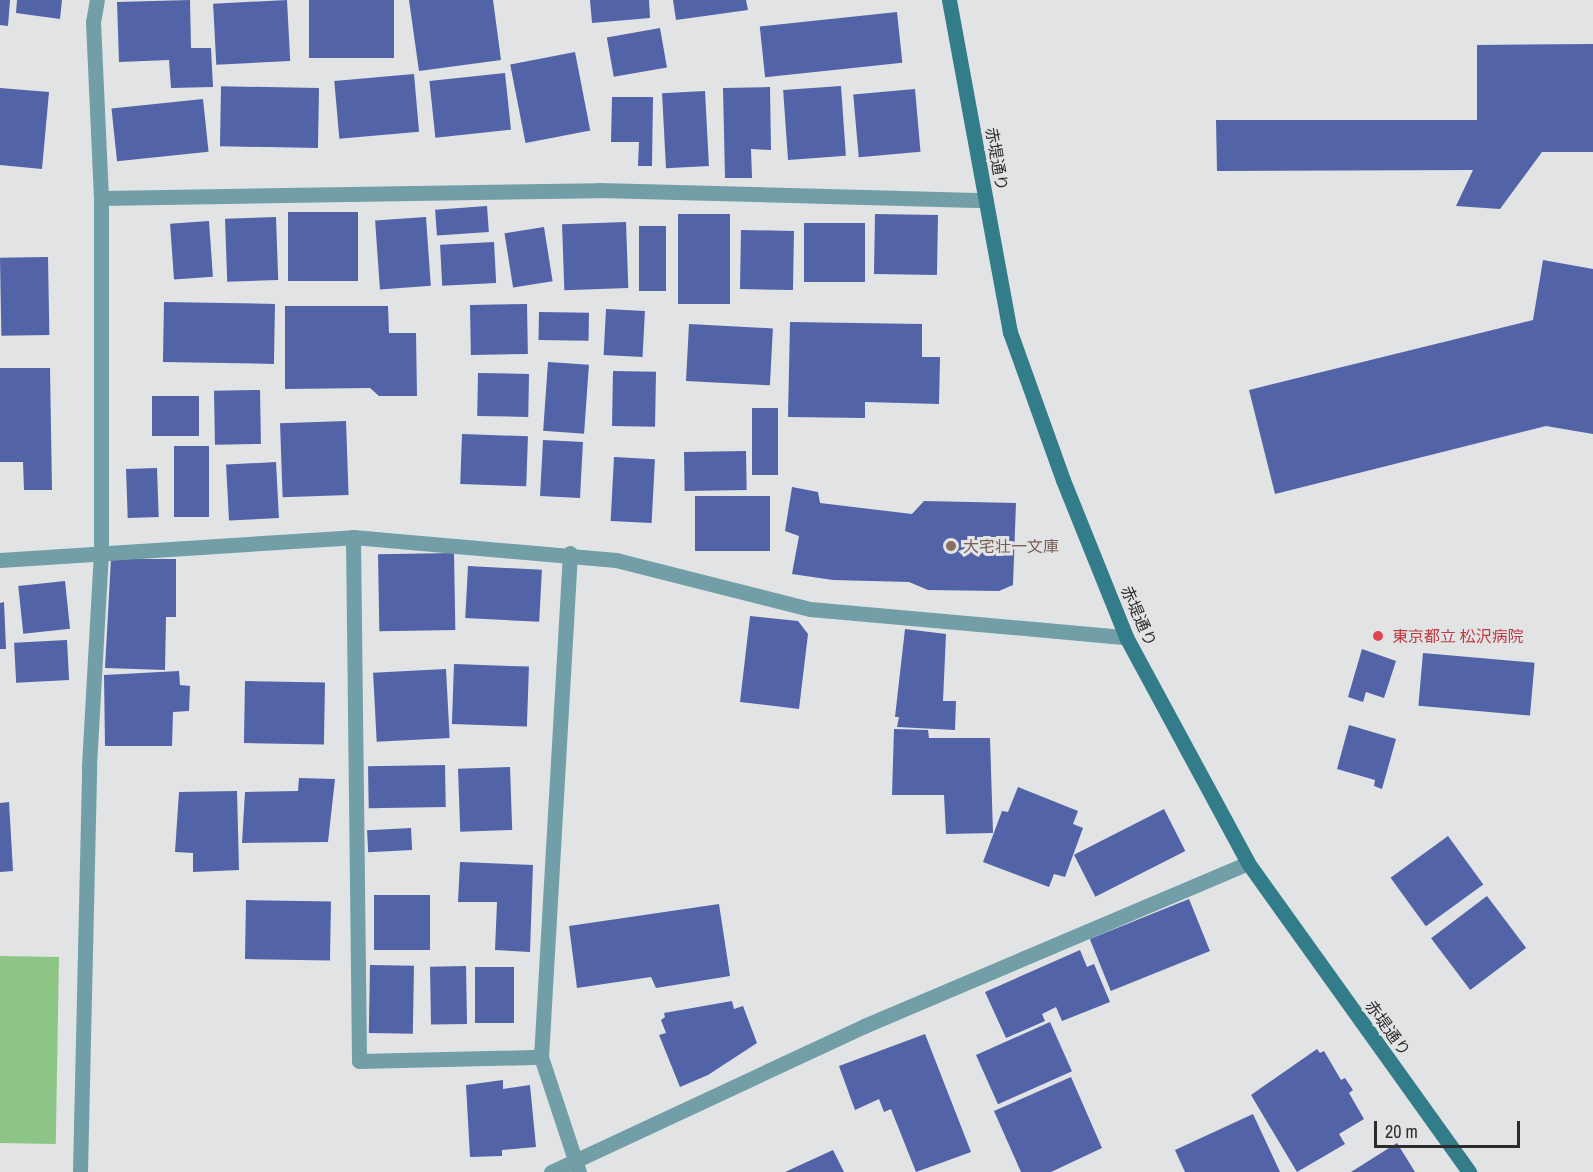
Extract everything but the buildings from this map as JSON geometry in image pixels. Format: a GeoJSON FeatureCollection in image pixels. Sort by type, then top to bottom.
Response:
{"type":"FeatureCollection","features":[{"type":"Feature","properties":{"kind":"street"},"geometry":{"type":"LineString","coordinates":[[80,1172],[89,766],[101,552],[101,198],[93,22],[97,0]]}},
{"type":"Feature","properties":{"kind":"street","name":"赤堤通り"},"geometry":{"type":"LineString","coordinates":[[950,0],[1010,332],[1063,480],[1126,637],[1248,863],[1469,1172]]}},
{"type":"Feature","properties":{"kind":"street"},"geometry":{"type":"LineString","coordinates":[[101,198],[599,190],[986,200]]}},
{"type":"Feature","properties":{"kind":"street"},"geometry":{"type":"LineString","coordinates":[[353,537],[359,1061],[541,1058]]}},
{"type":"Feature","properties":{"kind":"street"},"geometry":{"type":"LineString","coordinates":[[0,560],[353,537],[570,553],[616,560],[810,609],[1126,637]]}},
{"type":"Feature","properties":{"kind":"street"},"geometry":{"type":"LineString","coordinates":[[570,553],[541,1058],[577,1166]]}},
{"type":"Feature","properties":{"kind":"street"},"geometry":{"type":"LineString","coordinates":[[551,1172],[577,1166],[864,1026],[1248,863]]}},
{"type":"Feature","properties":{"kind":"green space"},"geometry":{"type":"Polygon","coordinates":[[[0,956],[59,957],[56,1144],[0,1143],[0,956]]]}},
{"type":"Feature","properties":{"kind":"place","name":"大宅壮一文庫"},"geometry":{"type":"Point","coordinates":[951,546]}},
{"type":"Feature","properties":{"kind":"place","name":"東京都立 松沢病院"},"geometry":{"type":"Point","coordinates":[1378,636]}}]}
